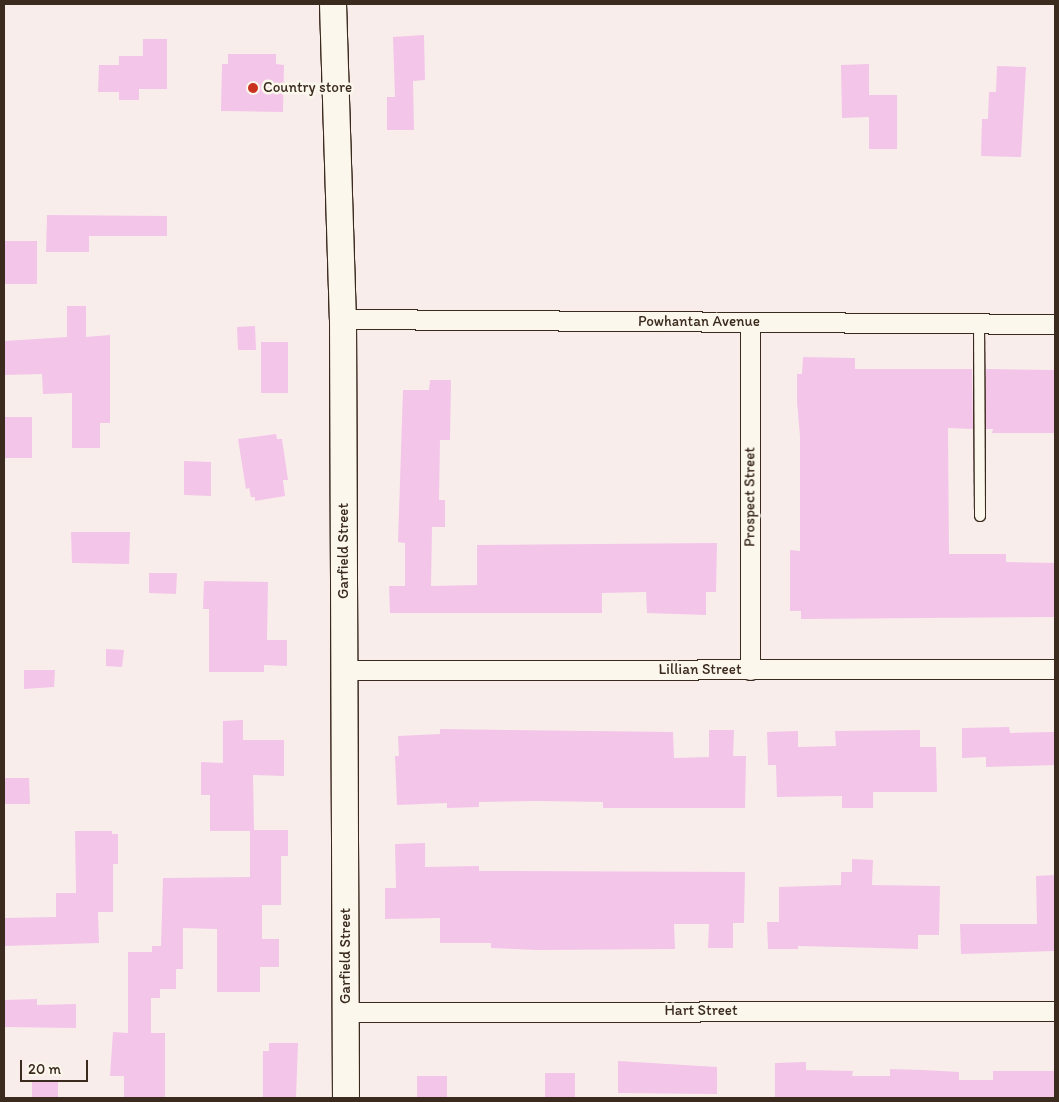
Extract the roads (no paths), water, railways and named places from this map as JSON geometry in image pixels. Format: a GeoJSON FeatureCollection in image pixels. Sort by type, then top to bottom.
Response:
{"type":"FeatureCollection","features":[{"type":"Feature","properties":{"kind":"main road","name":"Garfield Street"},"geometry":{"type":"LineString","coordinates":[[333,4],[343,319],[346,1098]]}},
{"type":"Feature","properties":{"kind":"street","name":"Powhantan Avenue"},"geometry":{"type":"LineString","coordinates":[[343,319],[750,323],[979,321],[1055,324]]}},
{"type":"Feature","properties":{"kind":"street","name":"Prospect Street"},"geometry":{"type":"LineString","coordinates":[[750,323],[750,670]]}},
{"type":"Feature","properties":{"kind":"street","name":"Lillian Street"},"geometry":{"type":"LineString","coordinates":[[344,670],[1055,669]]}},
{"type":"Feature","properties":{"kind":"street","name":"Hart Street"},"geometry":{"type":"LineString","coordinates":[[346,1012],[1055,1011]]}},
{"type":"Feature","properties":{"kind":"lane"},"geometry":{"type":"LineString","coordinates":[[979,321],[980,516]]}},
{"type":"Feature","properties":{"kind":"place","name":"Country store"},"geometry":{"type":"Point","coordinates":[253,88]}}]}
